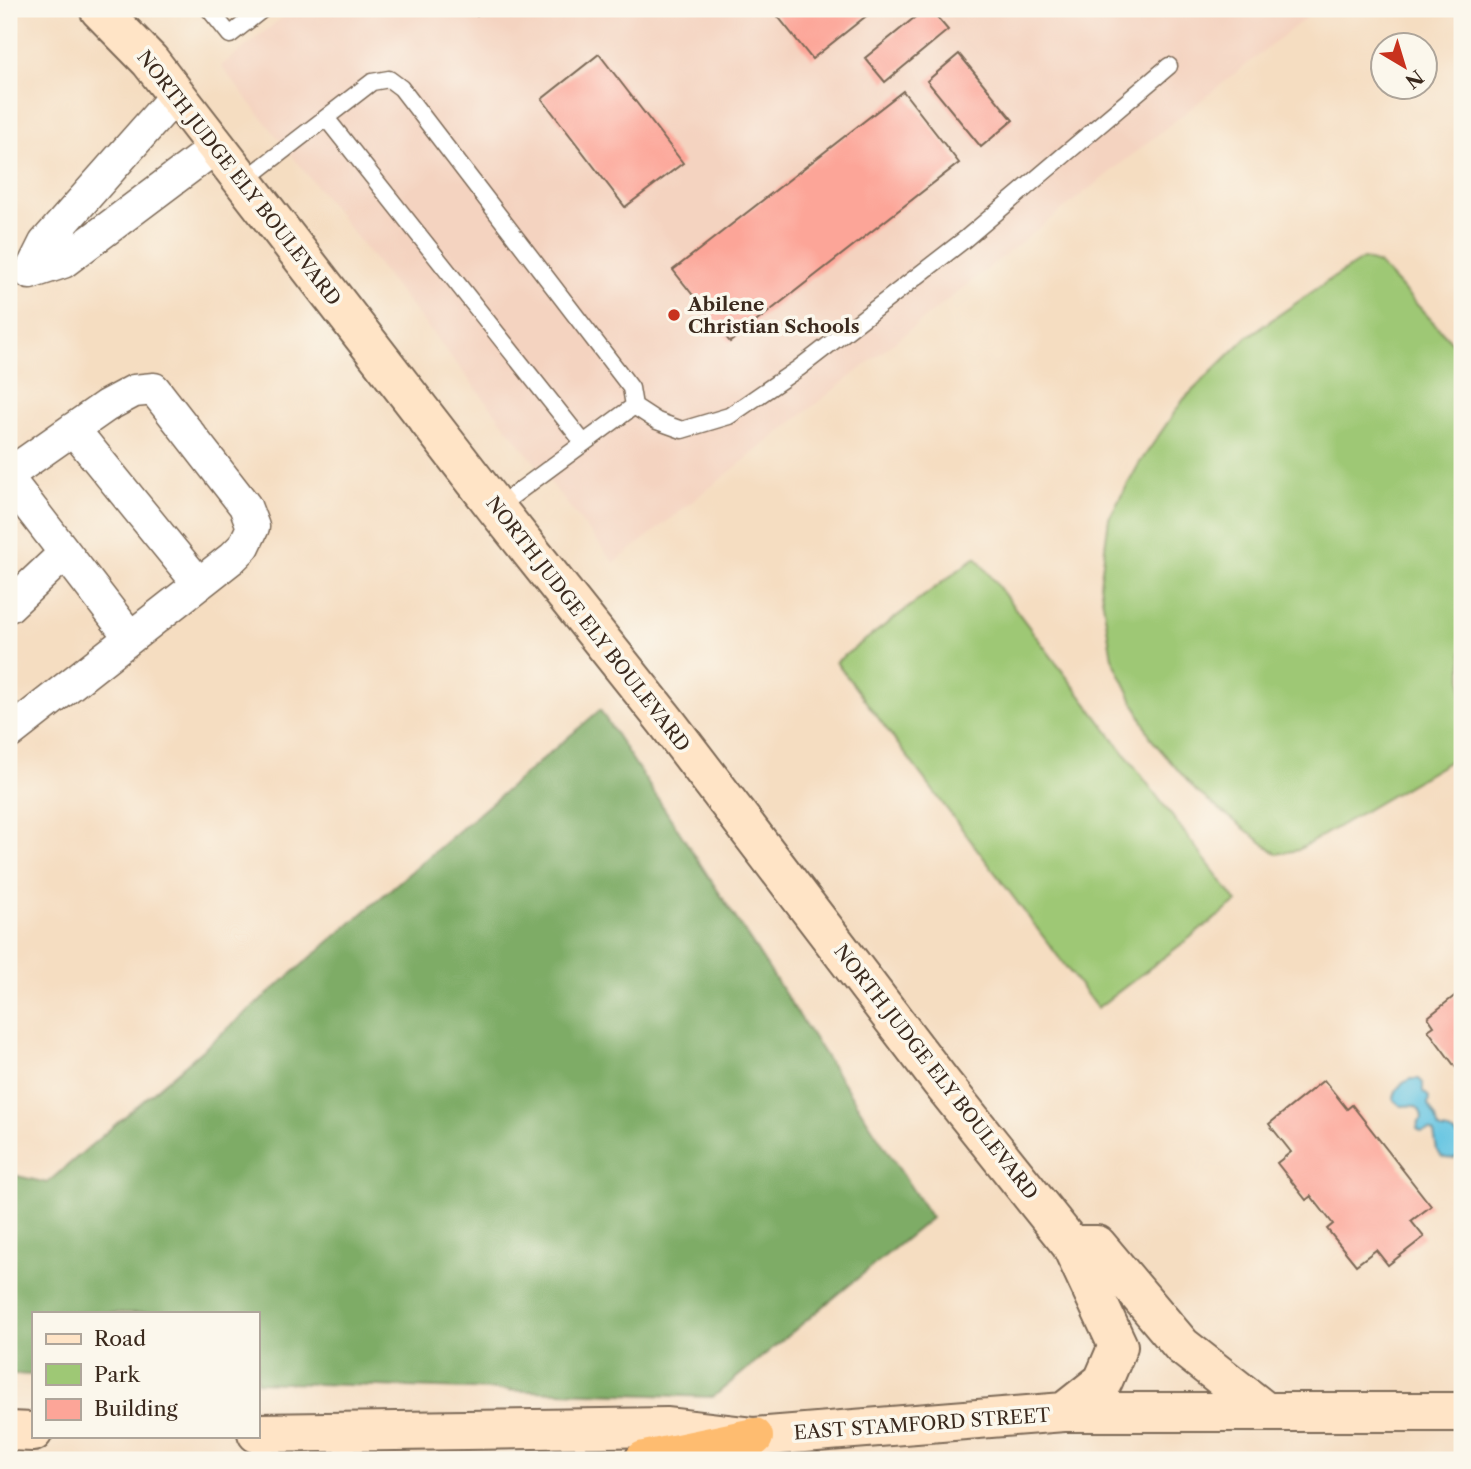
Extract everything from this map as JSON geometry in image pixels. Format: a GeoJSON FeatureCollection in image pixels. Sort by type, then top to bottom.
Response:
{"type":"FeatureCollection","features":[{"type":"Feature","properties":{"kind":"highway"},"geometry":{"type":"LineString","coordinates":[[644,1460],[754,1437]]}},
{"type":"Feature","properties":{"kind":"street","name":"NORTH JUDGE ELY BOULEVARD"},"geometry":{"type":"LineString","coordinates":[[99,9],[150,61],[496,508],[665,720],[941,1082],[1071,1245],[1118,1346],[1103,1381],[1064,1412]]}},
{"type":"Feature","properties":{"kind":"street"},"geometry":{"type":"LineString","coordinates":[[109,9],[150,61]]}},
{"type":"Feature","properties":{"kind":"street"},"geometry":{"type":"LineString","coordinates":[[20,281],[45,243],[176,95]]}},
{"type":"Feature","properties":{"kind":"street"},"geometry":{"type":"LineString","coordinates":[[20,281],[63,262],[216,147]]}},
{"type":"Feature","properties":{"kind":"street"},"geometry":{"type":"LineString","coordinates":[[9,474],[106,406],[134,391],[154,389],[245,506],[253,527],[238,552],[9,733]]}},
{"type":"Feature","properties":{"kind":"street"},"geometry":{"type":"LineString","coordinates":[[73,429],[199,584]]}},
{"type":"Feature","properties":{"kind":"street"},"geometry":{"type":"LineString","coordinates":[[9,481],[130,637]]}},
{"type":"Feature","properties":{"kind":"street"},"geometry":{"type":"LineString","coordinates":[[9,606],[65,553]]}},
{"type":"Feature","properties":{"kind":"street"},"geometry":{"type":"LineString","coordinates":[[1071,1245],[1097,1245],[1182,1346],[1266,1412]]}},
{"type":"Feature","properties":{"kind":"street","name":"EAST STAMFORD STREET"},"geometry":{"type":"LineString","coordinates":[[259,1433],[668,1427],[754,1437],[1064,1412],[1462,1412]]}},
{"type":"Feature","properties":{"kind":"street"},"geometry":{"type":"LineString","coordinates":[[9,1431],[32,1432]]}},
{"type":"Feature","properties":{"kind":"lane"},"geometry":{"type":"LineString","coordinates":[[209,9],[230,36],[263,9]]}},
{"type":"Feature","properties":{"kind":"lane"},"geometry":{"type":"LineString","coordinates":[[244,181],[372,82],[389,79],[401,88],[631,388],[634,406],[657,421],[682,430],[729,416],[799,368],[964,240],[1169,66]]}},
{"type":"Feature","properties":{"kind":"lane"},"geometry":{"type":"LineString","coordinates":[[326,118],[583,442]]}},
{"type":"Feature","properties":{"kind":"lane"},"geometry":{"type":"LineString","coordinates":[[496,508],[634,406]]}},
{"type":"Feature","properties":{"kind":"shaded area","name":"Abilene Christian Schools"},"geometry":{"type":"Polygon","coordinates":[[[293,9],[1301,9],[1307,17],[614,563],[221,66],[293,9]]]}},
{"type":"Feature","properties":{"kind":"green space"},"geometry":{"type":"Polygon","coordinates":[[[1363,259],[1379,264],[1462,353],[1462,754],[1298,850],[1277,854],[1196,791],[1152,740],[1112,658],[1100,584],[1109,518],[1139,464],[1184,399],[1247,337],[1363,259]]]}},
{"type":"Feature","properties":{"kind":"green space"},"geometry":{"type":"Polygon","coordinates":[[[976,557],[1237,902],[1097,1008],[836,662],[976,557]]]}},
{"type":"Feature","properties":{"kind":"green space"},"geometry":{"type":"Polygon","coordinates":[[[600,710],[931,1218],[713,1397],[259,1382],[259,1312],[32,1312],[32,1375],[9,1374],[9,1174],[47,1183],[600,710]]]}},
{"type":"Feature","properties":{"kind":"water"},"geometry":{"type":"Polygon","coordinates":[[[1412,1079],[1419,1079],[1423,1083],[1423,1092],[1429,1097],[1428,1105],[1438,1127],[1455,1133],[1460,1139],[1462,1152],[1455,1157],[1442,1157],[1437,1150],[1434,1133],[1417,1129],[1422,1119],[1418,1108],[1401,1106],[1394,1100],[1399,1086],[1412,1079]]]}},
{"type":"Feature","properties":{"kind":"building"},"geometry":{"type":"Polygon","coordinates":[[[471,9],[487,9],[477,16],[471,9]]]}},
{"type":"Feature","properties":{"kind":"building"},"geometry":{"type":"Polygon","coordinates":[[[502,9],[521,9],[509,18],[502,9]]]}},
{"type":"Feature","properties":{"kind":"building"},"geometry":{"type":"Polygon","coordinates":[[[772,9],[875,9],[812,59],[772,9]]]}},
{"type":"Feature","properties":{"kind":"building"},"geometry":{"type":"Polygon","coordinates":[[[925,9],[930,9],[948,30],[885,82],[865,58],[925,9]]]}},
{"type":"Feature","properties":{"kind":"building"},"geometry":{"type":"Polygon","coordinates":[[[599,54],[683,163],[625,207],[542,99],[599,54]]]}},
{"type":"Feature","properties":{"kind":"building"},"geometry":{"type":"Polygon","coordinates":[[[959,54],[1013,120],[981,147],[927,81],[959,54]]]}},
{"type":"Feature","properties":{"kind":"building"},"geometry":{"type":"Polygon","coordinates":[[[903,91],[959,163],[730,342],[673,270],[903,91]]]}},
{"type":"Feature","properties":{"kind":"building"},"geometry":{"type":"Polygon","coordinates":[[[1462,990],[1462,1076],[1428,1030],[1434,1026],[1428,1017],[1462,990]]]}},
{"type":"Feature","properties":{"kind":"building"},"geometry":{"type":"Polygon","coordinates":[[[1324,1080],[1347,1109],[1352,1105],[1431,1206],[1411,1221],[1424,1237],[1388,1265],[1376,1250],[1356,1265],[1327,1229],[1333,1224],[1311,1196],[1306,1200],[1277,1163],[1291,1152],[1269,1124],[1324,1080]]]}},
{"type":"Feature","properties":{"kind":"place","name":"Abilene Christian Schools"},"geometry":{"type":"Point","coordinates":[674,315]}}]}
